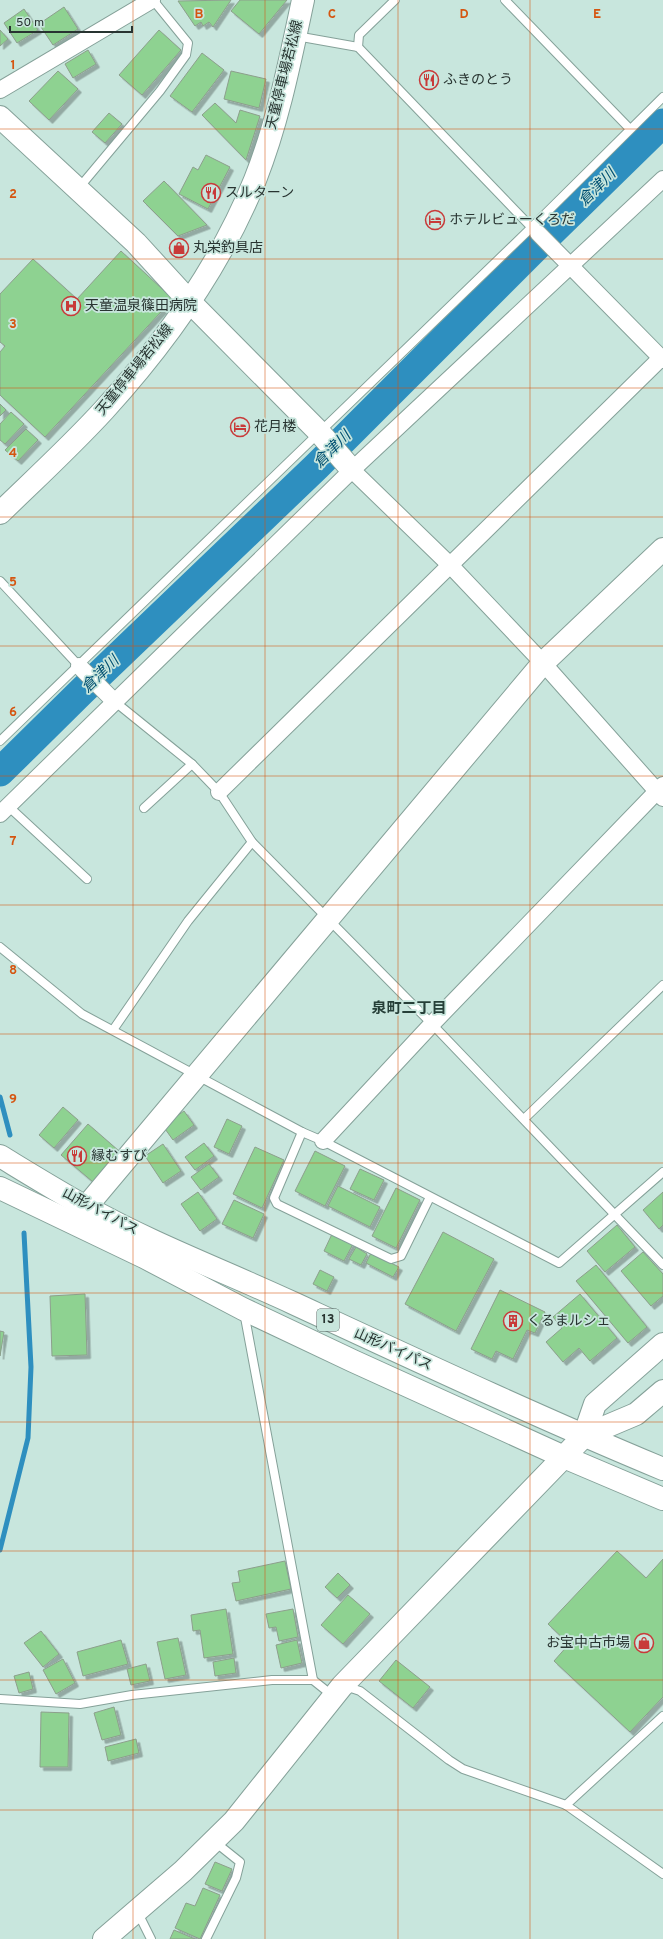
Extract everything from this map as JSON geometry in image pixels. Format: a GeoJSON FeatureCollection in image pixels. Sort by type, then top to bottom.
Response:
{"type":"FeatureCollection","features":[{"type":"Feature","properties":{"kind":"main road","name":"天童停車場若松線"},"geometry":{"type":"LineString","coordinates":[[0,513],[104,410],[156,347],[189,301],[228,239],[255,180],[279,110],[303,0]]}},
{"type":"Feature","properties":{"kind":"main road"},"geometry":{"type":"LineString","coordinates":[[0,117],[136,243],[189,301],[319,432],[352,470]]}},
{"type":"Feature","properties":{"kind":"main road"},"geometry":{"type":"LineString","coordinates":[[86,1207],[196,1074],[543,663],[663,549]]}},
{"type":"Feature","properties":{"kind":"main road","name":"山形バイパス"},"geometry":{"type":"LineString","coordinates":[[0,1156],[86,1207],[368,1339],[584,1436],[663,1469]]}},
{"type":"Feature","properties":{"kind":"main road","name":"山形バイパス"},"geometry":{"type":"LineString","coordinates":[[0,1188],[144,1257],[243,1310],[564,1457],[663,1499]]}},
{"type":"Feature","properties":{"kind":"main road"},"geometry":{"type":"LineString","coordinates":[[584,1436],[595,1404],[663,1344]]}},
{"type":"Feature","properties":{"kind":"main road"},"geometry":{"type":"LineString","coordinates":[[104,1939],[215,1842],[248,1805],[338,1691],[584,1436],[636,1414],[663,1391]]}},
{"type":"Feature","properties":{"kind":"street"},"geometry":{"type":"LineString","coordinates":[[0,90],[153,0]]}},
{"type":"Feature","properties":{"kind":"street"},"geometry":{"type":"LineString","coordinates":[[4,810],[111,697],[352,470],[567,263],[663,179]]}},
{"type":"Feature","properties":{"kind":"street"},"geometry":{"type":"LineString","coordinates":[[219,792],[662,359],[535,230]]}},
{"type":"Feature","properties":{"kind":"street"},"geometry":{"type":"LineString","coordinates":[[323,1141],[432,1024],[661,792],[543,663],[451,566],[352,470]]}},
{"type":"Feature","properties":{"kind":"street"},"geometry":{"type":"LineString","coordinates":[[81,668],[111,697]]}},
{"type":"Feature","properties":{"kind":"lane"},"geometry":{"type":"LineString","coordinates":[[78,189],[160,91],[186,55],[188,43],[153,0]]}},
{"type":"Feature","properties":{"kind":"lane"},"geometry":{"type":"LineString","coordinates":[[358,47],[359,35],[395,0]]}},
{"type":"Feature","properties":{"kind":"lane"},"geometry":{"type":"LineString","coordinates":[[505,0],[630,129]]}},
{"type":"Feature","properties":{"kind":"lane"},"geometry":{"type":"LineString","coordinates":[[295,36],[358,47],[535,230]]}},
{"type":"Feature","properties":{"kind":"lane"},"geometry":{"type":"LineString","coordinates":[[0,741],[81,668],[319,432],[535,230],[630,129],[663,97]]}},
{"type":"Feature","properties":{"kind":"lane"},"geometry":{"type":"LineString","coordinates":[[0,581],[81,668]]}},
{"type":"Feature","properties":{"kind":"lane"},"geometry":{"type":"LineString","coordinates":[[111,697],[192,764],[219,792],[252,842],[432,1024],[615,1213],[663,1265]]}},
{"type":"Feature","properties":{"kind":"lane"},"geometry":{"type":"LineString","coordinates":[[144,808],[192,764]]}},
{"type":"Feature","properties":{"kind":"lane"},"geometry":{"type":"LineString","coordinates":[[4,810],[87,879]]}},
{"type":"Feature","properties":{"kind":"lane"},"geometry":{"type":"LineString","coordinates":[[113,1030],[188,921],[252,842]]}},
{"type":"Feature","properties":{"kind":"lane"},"geometry":{"type":"LineString","coordinates":[[0,947],[82,1014],[302,1132],[323,1141],[559,1263],[663,1172]]}},
{"type":"Feature","properties":{"kind":"lane"},"geometry":{"type":"LineString","coordinates":[[524,1119],[663,985]]}},
{"type":"Feature","properties":{"kind":"lane"},"geometry":{"type":"LineString","coordinates":[[302,1132],[274,1198],[277,1204],[391,1259],[401,1256],[430,1197]]}},
{"type":"Feature","properties":{"kind":"lane"},"geometry":{"type":"LineString","coordinates":[[243,1310],[313,1680]]}},
{"type":"Feature","properties":{"kind":"lane"},"geometry":{"type":"LineString","coordinates":[[0,1699],[80,1704],[139,1694],[272,1680],[313,1680],[338,1691],[360,1691],[449,1760],[463,1769],[566,1805],[663,1874]]}},
{"type":"Feature","properties":{"kind":"lane"},"geometry":{"type":"LineString","coordinates":[[566,1805],[663,1716]]}},
{"type":"Feature","properties":{"kind":"lane"},"geometry":{"type":"LineString","coordinates":[[206,1939],[236,1878],[240,1862],[215,1842]]}},
{"type":"Feature","properties":{"kind":"lane"},"geometry":{"type":"LineString","coordinates":[[137,1911],[151,1939]]}},
{"type":"Feature","properties":{"kind":"building"},"geometry":{"type":"Polygon","coordinates":[[[231,0],[213,27],[209,22],[203,26],[201,22],[195,26],[178,1],[231,0]]]}},
{"type":"Feature","properties":{"kind":"building"},"geometry":{"type":"Polygon","coordinates":[[[240,0],[287,0],[259,34],[231,11],[240,0]]]}},
{"type":"Feature","properties":{"kind":"building"},"geometry":{"type":"Polygon","coordinates":[[[64,7],[78,29],[53,45],[39,24],[64,7]]]}},
{"type":"Feature","properties":{"kind":"building"},"geometry":{"type":"Polygon","coordinates":[[[24,9],[38,30],[17,43],[4,23],[24,9]]]}},
{"type":"Feature","properties":{"kind":"building"},"geometry":{"type":"Polygon","coordinates":[[[0,30],[8,39],[0,46],[0,30]]]}},
{"type":"Feature","properties":{"kind":"building"},"geometry":{"type":"Polygon","coordinates":[[[159,30],[181,50],[142,95],[119,75],[159,30]]]}},
{"type":"Feature","properties":{"kind":"building"},"geometry":{"type":"Polygon","coordinates":[[[88,50],[96,64],[73,78],[65,64],[88,50]]]}},
{"type":"Feature","properties":{"kind":"building"},"geometry":{"type":"Polygon","coordinates":[[[202,53],[224,70],[192,112],[170,96],[202,53]]]}},
{"type":"Feature","properties":{"kind":"building"},"geometry":{"type":"Polygon","coordinates":[[[58,71],[78,89],[49,120],[29,101],[58,71]]]}},
{"type":"Feature","properties":{"kind":"building"},"geometry":{"type":"Polygon","coordinates":[[[231,71],[266,79],[259,108],[224,99],[231,71]]]}},
{"type":"Feature","properties":{"kind":"building"},"geometry":{"type":"Polygon","coordinates":[[[215,103],[236,123],[240,110],[260,116],[246,160],[202,115],[215,103]]]}},
{"type":"Feature","properties":{"kind":"building"},"geometry":{"type":"Polygon","coordinates":[[[109,113],[122,124],[105,143],[92,132],[109,113]]]}},
{"type":"Feature","properties":{"kind":"building"},"geometry":{"type":"Polygon","coordinates":[[[206,155],[230,167],[208,209],[179,194],[193,167],[198,170],[206,155]]]}},
{"type":"Feature","properties":{"kind":"building"},"geometry":{"type":"Polygon","coordinates":[[[164,181],[207,225],[178,236],[143,201],[164,181]]]}},
{"type":"Feature","properties":{"kind":"building"},"geometry":{"type":"Polygon","coordinates":[[[121,251],[173,299],[45,437],[0,395],[0,352],[5,346],[0,342],[0,294],[33,259],[77,299],[121,251]]]}},
{"type":"Feature","properties":{"kind":"building"},"geometry":{"type":"Polygon","coordinates":[[[0,404],[6,410],[0,416],[0,404]]]}},
{"type":"Feature","properties":{"kind":"building"},"geometry":{"type":"Polygon","coordinates":[[[11,412],[24,424],[5,444],[0,440],[0,424],[11,412]]]}},
{"type":"Feature","properties":{"kind":"building"},"geometry":{"type":"Polygon","coordinates":[[[26,429],[38,440],[18,461],[5,450],[26,429]]]}},
{"type":"Feature","properties":{"kind":"building"},"geometry":{"type":"Polygon","coordinates":[[[63,1107],[78,1120],[54,1148],[39,1135],[63,1107]]]}},
{"type":"Feature","properties":{"kind":"building"},"geometry":{"type":"Polygon","coordinates":[[[184,1111],[194,1125],[173,1140],[163,1126],[184,1111]]]}},
{"type":"Feature","properties":{"kind":"building"},"geometry":{"type":"Polygon","coordinates":[[[227,1119],[242,1126],[229,1154],[214,1147],[227,1119]]]}},
{"type":"Feature","properties":{"kind":"building"},"geometry":{"type":"Polygon","coordinates":[[[88,1124],[119,1151],[93,1182],[61,1155],[88,1124]]]}},
{"type":"Feature","properties":{"kind":"building"},"geometry":{"type":"Polygon","coordinates":[[[204,1143],[214,1156],[195,1170],[185,1157],[204,1143]]]}},
{"type":"Feature","properties":{"kind":"building"},"geometry":{"type":"Polygon","coordinates":[[[163,1144],[181,1171],[163,1183],[145,1156],[163,1144]]]}},
{"type":"Feature","properties":{"kind":"building"},"geometry":{"type":"Polygon","coordinates":[[[255,1147],[284,1160],[262,1208],[233,1194],[255,1147]]]}},
{"type":"Feature","properties":{"kind":"building"},"geometry":{"type":"Polygon","coordinates":[[[315,1151],[345,1166],[325,1206],[295,1191],[315,1151]]]}},
{"type":"Feature","properties":{"kind":"building"},"geometry":{"type":"Polygon","coordinates":[[[209,1164],[219,1177],[201,1190],[191,1177],[209,1164]]]}},
{"type":"Feature","properties":{"kind":"building"},"geometry":{"type":"Polygon","coordinates":[[[360,1169],[384,1180],[374,1200],[350,1189],[360,1169]]]}},
{"type":"Feature","properties":{"kind":"building"},"geometry":{"type":"Polygon","coordinates":[[[338,1186],[380,1207],[370,1227],[328,1206],[338,1186]]]}},
{"type":"Feature","properties":{"kind":"building"},"geometry":{"type":"Polygon","coordinates":[[[396,1188],[420,1200],[396,1248],[372,1236],[396,1188]]]}},
{"type":"Feature","properties":{"kind":"building"},"geometry":{"type":"Polygon","coordinates":[[[198,1192],[217,1219],[200,1231],[181,1204],[198,1192]]]}},
{"type":"Feature","properties":{"kind":"building"},"geometry":{"type":"Polygon","coordinates":[[[663,1192],[663,1225],[659,1229],[643,1210],[663,1192]]]}},
{"type":"Feature","properties":{"kind":"building"},"geometry":{"type":"Polygon","coordinates":[[[234,1200],[264,1214],[253,1238],[222,1224],[234,1200]]]}},
{"type":"Feature","properties":{"kind":"building"},"geometry":{"type":"Polygon","coordinates":[[[617,1225],[635,1247],[605,1272],[587,1251],[617,1225]]]}},
{"type":"Feature","properties":{"kind":"building"},"geometry":{"type":"Polygon","coordinates":[[[443,1232],[494,1259],[456,1331],[405,1304],[443,1232]]]}},
{"type":"Feature","properties":{"kind":"building"},"geometry":{"type":"Polygon","coordinates":[[[332,1234],[353,1244],[344,1261],[324,1251],[332,1234]]]}},
{"type":"Feature","properties":{"kind":"building"},"geometry":{"type":"Polygon","coordinates":[[[356,1247],[367,1254],[361,1265],[349,1259],[356,1247]]]}},
{"type":"Feature","properties":{"kind":"building"},"geometry":{"type":"Polygon","coordinates":[[[643,1252],[663,1274],[663,1296],[651,1306],[621,1271],[643,1252]]]}},
{"type":"Feature","properties":{"kind":"building"},"geometry":{"type":"Polygon","coordinates":[[[371,1253],[399,1267],[393,1277],[366,1263],[371,1253]]]}},
{"type":"Feature","properties":{"kind":"building"},"geometry":{"type":"Polygon","coordinates":[[[596,1265],[647,1327],[628,1343],[576,1281],[596,1265]]]}},
{"type":"Feature","properties":{"kind":"building"},"geometry":{"type":"Polygon","coordinates":[[[320,1270],[334,1277],[327,1291],[313,1284],[320,1270]]]}},
{"type":"Feature","properties":{"kind":"building","name":"くるまルシェ"},"geometry":{"type":"Polygon","coordinates":[[[500,1290],[545,1312],[535,1333],[527,1330],[513,1359],[496,1351],[492,1359],[471,1349],[500,1290]]]}},
{"type":"Feature","properties":{"kind":"building"},"geometry":{"type":"Polygon","coordinates":[[[85,1294],[87,1355],[52,1356],[50,1296],[85,1294]]]}},
{"type":"Feature","properties":{"kind":"building"},"geometry":{"type":"Polygon","coordinates":[[[580,1294],[617,1338],[590,1361],[579,1348],[563,1362],[546,1342],[562,1328],[553,1317],[580,1294]]]}},
{"type":"Feature","properties":{"kind":"building"},"geometry":{"type":"Polygon","coordinates":[[[0,1331],[4,1332],[0,1356],[0,1331]]]}},
{"type":"Feature","properties":{"kind":"building"},"geometry":{"type":"Polygon","coordinates":[[[617,1551],[646,1578],[663,1559],[663,1697],[630,1732],[554,1661],[569,1644],[548,1624],[617,1551]]]}},
{"type":"Feature","properties":{"kind":"building"},"geometry":{"type":"Polygon","coordinates":[[[285,1561],[291,1589],[236,1601],[232,1583],[240,1582],[238,1571],[285,1561]]]}},
{"type":"Feature","properties":{"kind":"building"},"geometry":{"type":"Polygon","coordinates":[[[338,1573],[350,1585],[337,1598],[325,1587],[338,1573]]]}},
{"type":"Feature","properties":{"kind":"building"},"geometry":{"type":"Polygon","coordinates":[[[348,1595],[370,1614],[343,1644],[321,1625],[348,1595]]]}},
{"type":"Feature","properties":{"kind":"building"},"geometry":{"type":"Polygon","coordinates":[[[226,1609],[233,1654],[204,1658],[200,1630],[193,1631],[191,1615],[226,1609]]]}},
{"type":"Feature","properties":{"kind":"building"},"geometry":{"type":"Polygon","coordinates":[[[293,1609],[298,1637],[279,1641],[276,1627],[269,1628],[266,1614],[293,1609]]]}},
{"type":"Feature","properties":{"kind":"building"},"geometry":{"type":"Polygon","coordinates":[[[41,1631],[59,1654],[43,1667],[24,1643],[41,1631]]]}},
{"type":"Feature","properties":{"kind":"building"},"geometry":{"type":"Polygon","coordinates":[[[178,1638],[186,1675],[165,1679],[157,1642],[178,1638]]]}},
{"type":"Feature","properties":{"kind":"building"},"geometry":{"type":"Polygon","coordinates":[[[121,1640],[128,1664],[83,1676],[77,1652],[121,1640]]]}},
{"type":"Feature","properties":{"kind":"building"},"geometry":{"type":"Polygon","coordinates":[[[297,1640],[302,1663],[281,1668],[276,1645],[297,1640]]]}},
{"type":"Feature","properties":{"kind":"building"},"geometry":{"type":"Polygon","coordinates":[[[234,1658],[236,1673],[215,1676],[213,1662],[234,1658]]]}},
{"type":"Feature","properties":{"kind":"building"},"geometry":{"type":"Polygon","coordinates":[[[63,1659],[75,1683],[56,1694],[43,1670],[63,1659]]]}},
{"type":"Feature","properties":{"kind":"building"},"geometry":{"type":"Polygon","coordinates":[[[396,1660],[430,1687],[413,1708],[379,1681],[396,1660]]]}},
{"type":"Feature","properties":{"kind":"building"},"geometry":{"type":"Polygon","coordinates":[[[146,1664],[150,1681],[131,1685],[127,1669],[146,1664]]]}},
{"type":"Feature","properties":{"kind":"building"},"geometry":{"type":"Polygon","coordinates":[[[29,1672],[33,1689],[19,1693],[14,1676],[29,1672]]]}},
{"type":"Feature","properties":{"kind":"building"},"geometry":{"type":"Polygon","coordinates":[[[114,1707],[121,1735],[102,1740],[94,1713],[114,1707]]]}},
{"type":"Feature","properties":{"kind":"building"},"geometry":{"type":"Polygon","coordinates":[[[41,1712],[69,1713],[68,1767],[40,1767],[41,1712]]]}},
{"type":"Feature","properties":{"kind":"building"},"geometry":{"type":"Polygon","coordinates":[[[136,1739],[139,1753],[108,1761],[105,1747],[136,1739]]]}},
{"type":"Feature","properties":{"kind":"building"},"geometry":{"type":"Polygon","coordinates":[[[215,1862],[232,1869],[222,1891],[205,1884],[215,1862]]]}},
{"type":"Feature","properties":{"kind":"building"},"geometry":{"type":"Polygon","coordinates":[[[203,1888],[220,1895],[200,1939],[175,1928],[186,1903],[195,1906],[203,1888]]]}},
{"type":"Feature","properties":{"kind":"building"},"geometry":{"type":"Polygon","coordinates":[[[174,1930],[195,1939],[170,1939],[174,1930]]]}},
{"type":"Feature","properties":{"kind":"waterway","name":"倉津川"},"geometry":{"type":"LineString","coordinates":[[0,772],[82,691],[317,466],[533,250],[663,123]]}},
{"type":"Feature","properties":{"kind":"waterway"},"geometry":{"type":"LineString","coordinates":[[0,1097],[10,1135]]}},
{"type":"Feature","properties":{"kind":"waterway"},"geometry":{"type":"LineString","coordinates":[[0,1550],[28,1438],[31,1367],[24,1233]]}},
{"type":"Feature","properties":{"kind":"place","name":"ふきのとう"},"geometry":{"type":"Point","coordinates":[429,80]}},
{"type":"Feature","properties":{"kind":"place","name":"スルターン"},"geometry":{"type":"Point","coordinates":[211,193]}},
{"type":"Feature","properties":{"kind":"place","name":"ホテルビューくろだ"},"geometry":{"type":"Point","coordinates":[435,220]}},
{"type":"Feature","properties":{"kind":"place","name":"丸栄釣具店"},"geometry":{"type":"Point","coordinates":[179,248]}},
{"type":"Feature","properties":{"kind":"place","name":"天童温泉篠田病院"},"geometry":{"type":"Point","coordinates":[71,306]}},
{"type":"Feature","properties":{"kind":"place","name":"花月楼"},"geometry":{"type":"Point","coordinates":[240,427]}},
{"type":"Feature","properties":{"kind":"place","name":"縁むすび"},"geometry":{"type":"Point","coordinates":[77,1156]}},
{"type":"Feature","properties":{"kind":"place","name":"くるまルシェ"},"geometry":{"type":"Point","coordinates":[513,1321]}},
{"type":"Feature","properties":{"kind":"place","name":"お宝中古市場"},"geometry":{"type":"Point","coordinates":[644,1643]}},
{"type":"Feature","properties":{"kind":"district","name":"泉町二丁目"},"geometry":{"type":"Point","coordinates":[409,1009]}}]}
